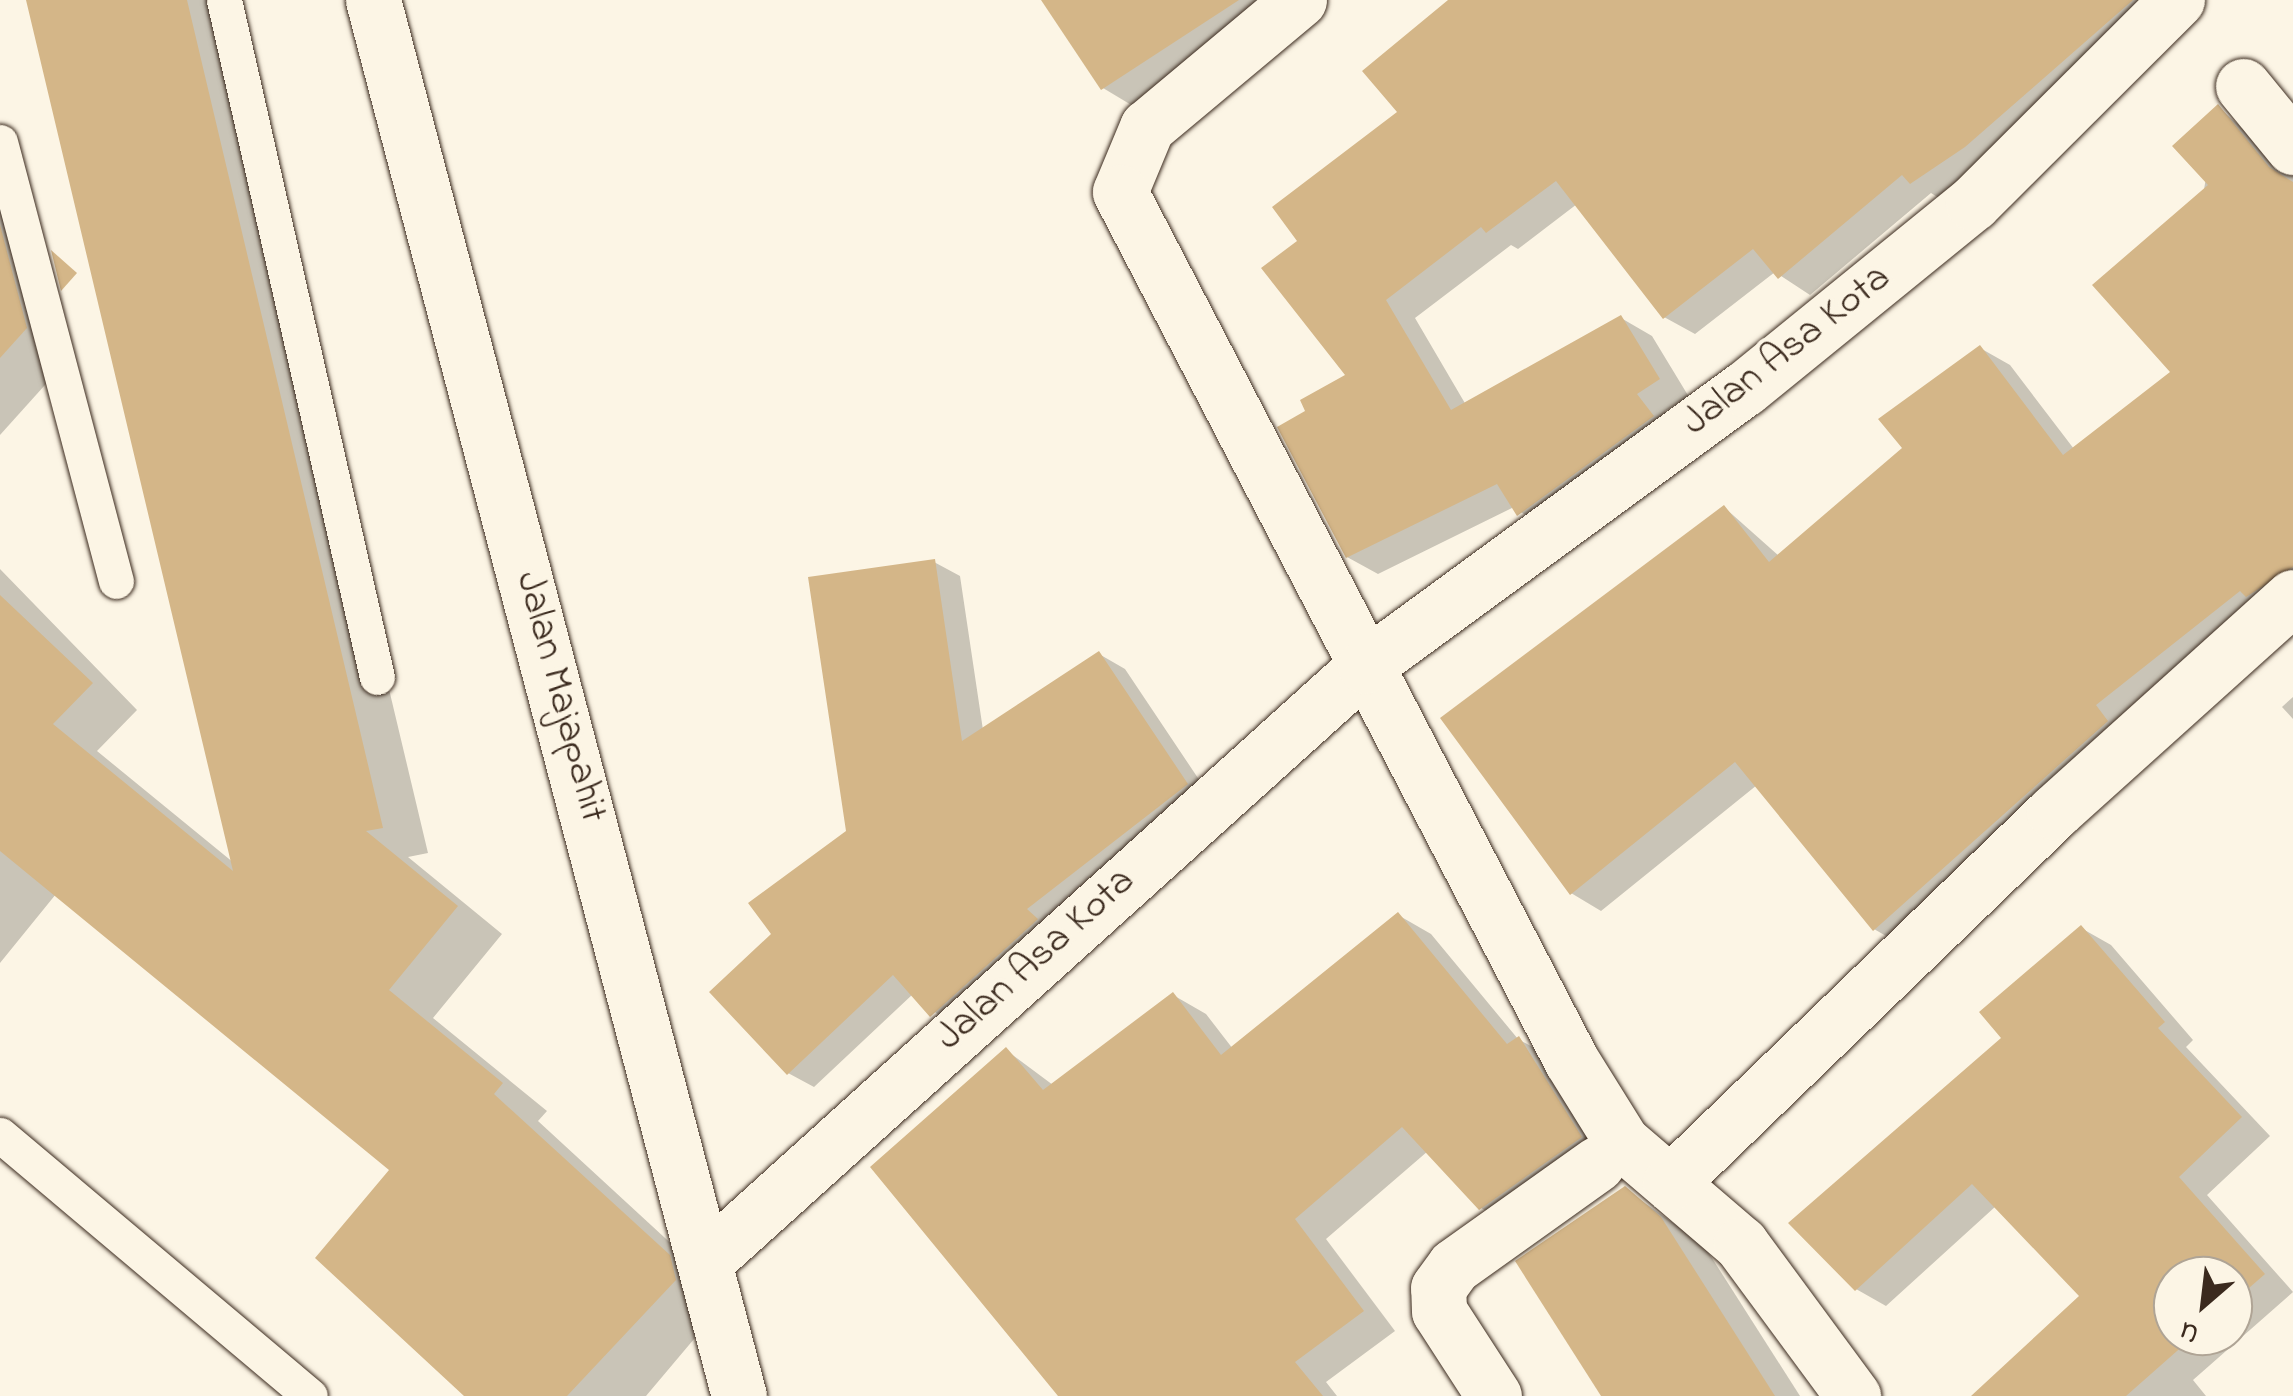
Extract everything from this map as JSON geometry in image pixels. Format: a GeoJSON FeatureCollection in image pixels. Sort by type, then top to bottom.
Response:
{"type":"FeatureCollection","features":[{"type":"Feature","properties":{"kind":"street","name":"Jalan Majapahit"},"geometry":{"type":"LineString","coordinates":[[373,0],[710,1257],[740,1396]]}},
{"type":"Feature","properties":{"kind":"street"},"geometry":{"type":"LineString","coordinates":[[1300,0],[1148,127],[1120,192],[1365,666],[1609,1153],[1670,1183],[1741,1244],[1854,1396]]}},
{"type":"Feature","properties":{"kind":"street","name":"Jalan Asa Kota"},"geometry":{"type":"LineString","coordinates":[[710,1257],[1365,666],[1744,389],[1973,203],[2177,0]]}},
{"type":"Feature","properties":{"kind":"street"},"geometry":{"type":"LineString","coordinates":[[2243,86],[2293,147]]}},
{"type":"Feature","properties":{"kind":"street"},"geometry":{"type":"LineString","coordinates":[[1670,1183],[2054,812],[2293,596]]}},
{"type":"Feature","properties":{"kind":"street"},"geometry":{"type":"LineString","coordinates":[[1494,1396],[1439,1311],[1438,1288],[1454,1266],[1609,1153]]}},
{"type":"Feature","properties":{"kind":"lane"},"geometry":{"type":"LineString","coordinates":[[224,0],[376,677]]}},
{"type":"Feature","properties":{"kind":"lane"},"geometry":{"type":"LineString","coordinates":[[0,142],[116,582]]}},
{"type":"Feature","properties":{"kind":"lane"},"geometry":{"type":"LineString","coordinates":[[0,1135],[310,1396]]}},
{"type":"Feature","properties":{"kind":"building"},"geometry":{"type":"Polygon","coordinates":[[[26,0],[187,0],[383,828],[366,831],[458,906],[389,990],[503,1083],[494,1094],[670,1255],[676,1280],[567,1396],[464,1396],[315,1258],[389,1170],[0,851],[0,595],[93,683],[53,724],[233,871],[26,0]]]}},
{"type":"Feature","properties":{"kind":"building"},"geometry":{"type":"Polygon","coordinates":[[[1041,0],[1239,0],[1101,90],[1041,0]]]}},
{"type":"Feature","properties":{"kind":"building"},"geometry":{"type":"Polygon","coordinates":[[[1448,0],[2133,0],[1965,147],[1910,184],[1902,175],[1778,279],[1753,249],[1663,319],[1556,181],[1486,233],[1481,227],[1386,300],[1451,410],[1621,315],[1660,379],[1637,394],[1654,416],[1517,516],[1497,484],[1346,558],[1277,427],[1305,411],[1300,400],[1345,375],[1261,268],[1297,241],[1272,207],[1397,112],[1362,71],[1448,0]]]}},
{"type":"Feature","properties":{"kind":"building"},"geometry":{"type":"Polygon","coordinates":[[[2218,104],[2269,167],[2293,182],[2293,567],[2246,597],[2240,591],[2096,705],[2108,721],[1873,931],[1735,762],[1570,895],[1440,718],[1724,505],[1769,562],[1902,448],[1878,419],[1980,345],[2063,455],[2170,372],[2092,285],[2208,185],[2172,146],[2218,104]]]}},
{"type":"Feature","properties":{"kind":"building"},"geometry":{"type":"Polygon","coordinates":[[[0,225],[27,328],[0,358],[0,225]]]}},
{"type":"Feature","properties":{"kind":"building"},"geometry":{"type":"Polygon","coordinates":[[[51,250],[77,273],[61,291],[51,250]]]}},
{"type":"Feature","properties":{"kind":"building"},"geometry":{"type":"Polygon","coordinates":[[[935,559],[962,741],[1099,651],[1188,784],[1027,909],[1038,919],[930,1017],[893,975],[787,1075],[709,992],[771,934],[748,903],[846,831],[808,577],[935,559]]]}},
{"type":"Feature","properties":{"kind":"building"},"geometry":{"type":"Polygon","coordinates":[[[1398,912],[1507,1044],[1519,1036],[1582,1137],[1479,1210],[1402,1127],[1295,1219],[1364,1311],[1295,1362],[1323,1396],[1058,1396],[870,1167],[1006,1047],[1043,1090],[1173,992],[1221,1055],[1398,912]]]}},
{"type":"Feature","properties":{"kind":"building"},"geometry":{"type":"Polygon","coordinates":[[[2081,925],[2165,1022],[2158,1028],[2242,1117],[2179,1177],[2249,1256],[2153,1256],[2153,1356],[2171,1356],[2126,1396],[1971,1396],[2079,1296],[1972,1184],[1855,1291],[1788,1223],[2001,1038],[1979,1012],[2081,925]]]}},
{"type":"Feature","properties":{"kind":"building"},"geometry":{"type":"Polygon","coordinates":[[[1625,1186],[1661,1217],[1775,1396],[1601,1396],[1515,1261],[1625,1186]]]}},
{"type":"Feature","properties":{"kind":"building"},"geometry":{"type":"Polygon","coordinates":[[[2253,1260],[2265,1274],[2253,1284],[2253,1260]]]}}]}
